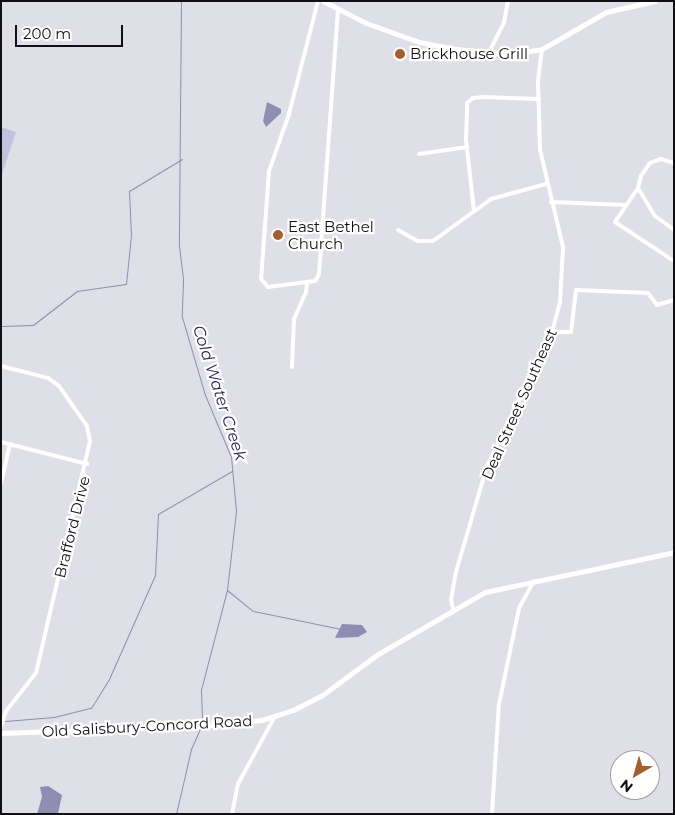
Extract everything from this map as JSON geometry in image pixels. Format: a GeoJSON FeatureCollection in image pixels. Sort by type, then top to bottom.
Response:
{"type":"FeatureCollection","features":[{"type":"Feature","properties":{"kind":"main road"},"geometry":{"type":"LineString","coordinates":[[323,1],[419,42],[489,52],[523,53],[542,49],[606,12],[651,2]]}},
{"type":"Feature","properties":{"kind":"main road","name":"Old Salisbury-Concord Road"},"geometry":{"type":"LineString","coordinates":[[1,733],[217,725],[275,716],[321,696],[378,654],[453,608],[485,592],[674,552]]}},
{"type":"Feature","properties":{"kind":"street"},"geometry":{"type":"LineString","coordinates":[[318,1],[286,122],[269,171],[261,273],[262,283],[268,287],[317,280],[320,271],[338,9]]}},
{"type":"Feature","properties":{"kind":"street"},"geometry":{"type":"LineString","coordinates":[[489,52],[504,24],[508,1]]}},
{"type":"Feature","properties":{"kind":"street","name":"Deal Street Southeast"},"geometry":{"type":"LineString","coordinates":[[453,608],[451,600],[458,563],[487,466],[552,332],[560,303],[564,265],[560,229],[546,184],[540,150],[538,99],[542,49]]}},
{"type":"Feature","properties":{"kind":"street"},"geometry":{"type":"LineString","coordinates":[[474,211],[465,111],[470,100],[484,97],[538,99]]}},
{"type":"Feature","properties":{"kind":"street"},"geometry":{"type":"LineString","coordinates":[[418,154],[467,147]]}},
{"type":"Feature","properties":{"kind":"street"},"geometry":{"type":"LineString","coordinates":[[674,163],[661,159],[650,163],[641,176],[638,188],[616,224],[674,261]]}},
{"type":"Feature","properties":{"kind":"street"},"geometry":{"type":"LineString","coordinates":[[398,230],[418,241],[429,242],[447,233],[496,196],[546,184]]}},
{"type":"Feature","properties":{"kind":"street"},"geometry":{"type":"LineString","coordinates":[[638,188],[654,216],[674,230]]}},
{"type":"Feature","properties":{"kind":"street"},"geometry":{"type":"LineString","coordinates":[[551,202],[626,205]]}},
{"type":"Feature","properties":{"kind":"street"},"geometry":{"type":"LineString","coordinates":[[292,367],[294,319],[306,292],[307,282]]}},
{"type":"Feature","properties":{"kind":"street"},"geometry":{"type":"LineString","coordinates":[[552,332],[571,332],[576,290],[648,294],[656,306],[674,300]]}},
{"type":"Feature","properties":{"kind":"street","name":"Brafford Drive"},"geometry":{"type":"LineString","coordinates":[[1,366],[48,378],[59,386],[87,426],[90,441],[87,464],[36,673],[6,711],[1,726]]}},
{"type":"Feature","properties":{"kind":"street"},"geometry":{"type":"LineString","coordinates":[[1,442],[87,464]]}},
{"type":"Feature","properties":{"kind":"street"},"geometry":{"type":"LineString","coordinates":[[1,483],[10,444]]}},
{"type":"Feature","properties":{"kind":"street"},"geometry":{"type":"LineString","coordinates":[[492,814],[500,699],[519,608],[536,580]]}},
{"type":"Feature","properties":{"kind":"street"},"geometry":{"type":"LineString","coordinates":[[232,814],[238,784],[274,724],[275,716]]}},
{"type":"Feature","properties":{"kind":"shaded area"},"geometry":{"type":"Polygon","coordinates":[[[267,102],[281,109],[281,113],[266,127],[263,121],[267,102]]]}},
{"type":"Feature","properties":{"kind":"shaded area"},"geometry":{"type":"Polygon","coordinates":[[[1,127],[16,132],[1,177],[1,127]]]}},
{"type":"Feature","properties":{"kind":"shaded area"},"geometry":{"type":"Polygon","coordinates":[[[342,624],[362,625],[367,632],[358,637],[335,638],[342,624]]]}},
{"type":"Feature","properties":{"kind":"shaded area"},"geometry":{"type":"Polygon","coordinates":[[[48,786],[62,795],[58,814],[37,814],[42,797],[40,787],[48,786]]]}},
{"type":"Feature","properties":{"kind":"waterway","name":"Cold Water Creek"},"geometry":{"type":"LineString","coordinates":[[181,1],[179,246],[183,280],[182,317],[205,395],[231,457],[236,511],[227,590],[201,690],[202,723]]}},
{"type":"Feature","properties":{"kind":"waterway"},"geometry":{"type":"LineString","coordinates":[[1,326],[33,325],[77,291],[126,284],[131,235],[129,191],[182,159]]}},
{"type":"Feature","properties":{"kind":"waterway"},"geometry":{"type":"LineString","coordinates":[[5,721],[54,717],[91,708],[109,679],[155,575],[158,514],[232,471]]}},
{"type":"Feature","properties":{"kind":"waterway"},"geometry":{"type":"LineString","coordinates":[[227,590],[253,611],[341,629]]}},
{"type":"Feature","properties":{"kind":"waterway","name":"Cold Water Creek"},"geometry":{"type":"LineString","coordinates":[[176,814],[191,749],[201,727]]}},
{"type":"Feature","properties":{"kind":"place","name":"Brickhouse Grill"},"geometry":{"type":"Point","coordinates":[400,54]}},
{"type":"Feature","properties":{"kind":"place","name":"East Bethel Church"},"geometry":{"type":"Point","coordinates":[278,235]}}]}
